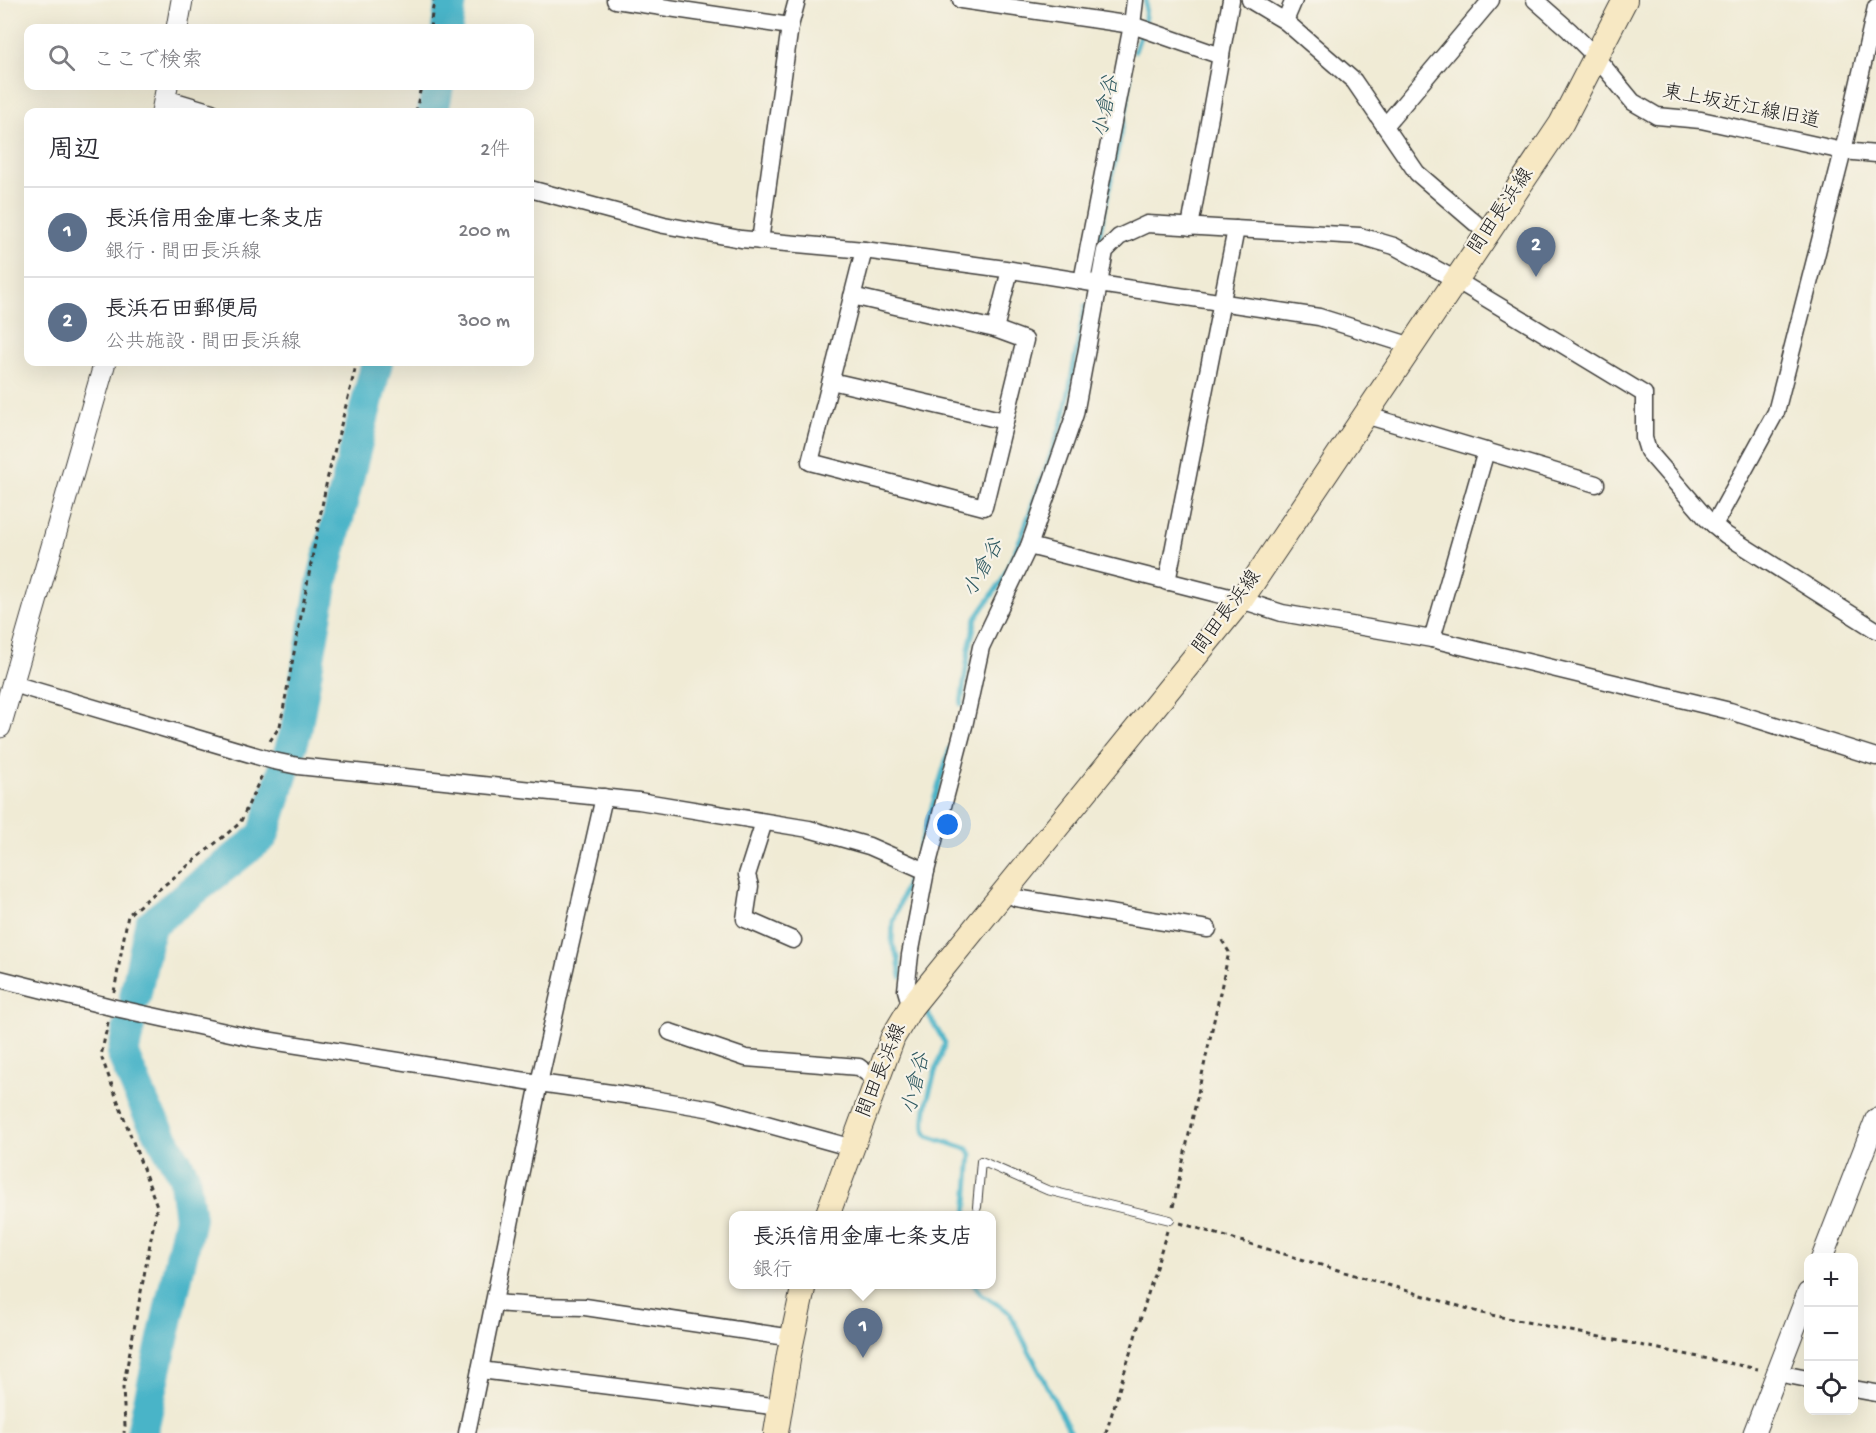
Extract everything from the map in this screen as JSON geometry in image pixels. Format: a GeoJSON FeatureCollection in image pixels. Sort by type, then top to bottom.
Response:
{"type":"FeatureCollection","features":[{"type":"Feature","properties":{"kind":"main road","name":"間田長浜線"},"geometry":{"type":"LineString","coordinates":[[829,1211],[893,1037],[911,1007],[1241,600],[1561,124],[1624,0]]}},
{"type":"Feature","properties":{"kind":"main road"},"geometry":{"type":"LineString","coordinates":[[776,1433],[803,1289]]}},
{"type":"Feature","properties":{"kind":"street"},"geometry":{"type":"LineString","coordinates":[[178,24],[182,0]]}},
{"type":"Feature","properties":{"kind":"street"},"geometry":{"type":"LineString","coordinates":[[615,0],[790,26]]}},
{"type":"Feature","properties":{"kind":"street"},"geometry":{"type":"LineString","coordinates":[[760,241],[790,26],[797,0]]}},
{"type":"Feature","properties":{"kind":"street"},"geometry":{"type":"LineString","coordinates":[[962,0],[1132,25],[1221,56]]}},
{"type":"Feature","properties":{"kind":"street"},"geometry":{"type":"LineString","coordinates":[[1082,281],[1135,0]]}},
{"type":"Feature","properties":{"kind":"street"},"geometry":{"type":"LineString","coordinates":[[1190,227],[1231,0]]}},
{"type":"Feature","properties":{"kind":"street"},"geometry":{"type":"LineString","coordinates":[[1250,0],[1285,21],[1354,81],[1417,173],[1488,234]]}},
{"type":"Feature","properties":{"kind":"street"},"geometry":{"type":"LineString","coordinates":[[1285,21],[1294,0]]}},
{"type":"Feature","properties":{"kind":"street"},"geometry":{"type":"LineString","coordinates":[[1385,126],[1491,0]]}},
{"type":"Feature","properties":{"kind":"street","name":"東上坂近江線旧道"},"geometry":{"type":"LineString","coordinates":[[1534,0],[1595,56],[1633,102],[1657,116],[1701,120],[1843,151],[1876,153]]}},
{"type":"Feature","properties":{"kind":"street"},"geometry":{"type":"LineString","coordinates":[[1714,525],[1776,412],[1843,151],[1876,7]]}},
{"type":"Feature","properties":{"kind":"street"},"geometry":{"type":"LineString","coordinates":[[165,99],[198,108]]}},
{"type":"Feature","properties":{"kind":"street"},"geometry":{"type":"LineString","coordinates":[[534,190],[664,225],[741,239],[864,250],[1319,317],[1412,346]]}},
{"type":"Feature","properties":{"kind":"street"},"geometry":{"type":"LineString","coordinates":[[911,1007],[906,990],[926,871],[964,726],[981,647],[1029,546],[1075,414],[1105,251],[1119,237],[1147,224],[1360,236],[1394,246],[1456,280],[1644,394],[1644,438],[1648,451],[1707,519],[1726,535],[1876,630]]}},
{"type":"Feature","properties":{"kind":"street"},"geometry":{"type":"LineString","coordinates":[[1167,582],[1236,229]]}},
{"type":"Feature","properties":{"kind":"street"},"geometry":{"type":"LineString","coordinates":[[852,296],[995,329],[1025,340],[984,507],[810,462],[831,381],[852,296],[864,250]]}},
{"type":"Feature","properties":{"kind":"street"},"geometry":{"type":"LineString","coordinates":[[995,329],[1010,270]]}},
{"type":"Feature","properties":{"kind":"street"},"geometry":{"type":"LineString","coordinates":[[0,727],[104,366]]}},
{"type":"Feature","properties":{"kind":"street"},"geometry":{"type":"LineString","coordinates":[[831,381],[1005,421]]}},
{"type":"Feature","properties":{"kind":"street"},"geometry":{"type":"LineString","coordinates":[[1365,415],[1596,484]]}},
{"type":"Feature","properties":{"kind":"street"},"geometry":{"type":"LineString","coordinates":[[1432,639],[1486,451]]}},
{"type":"Feature","properties":{"kind":"street"},"geometry":{"type":"LineString","coordinates":[[1029,546],[1241,600],[1282,613],[1432,639],[1730,711],[1876,758]]}},
{"type":"Feature","properties":{"kind":"street"},"geometry":{"type":"LineString","coordinates":[[13,684],[298,766],[639,801],[809,829],[869,846],[926,871]]}},
{"type":"Feature","properties":{"kind":"street"},"geometry":{"type":"LineString","coordinates":[[467,1433],[539,1083],[604,797]]}},
{"type":"Feature","properties":{"kind":"street"},"geometry":{"type":"LineString","coordinates":[[764,822],[747,875],[750,886],[744,920],[793,940]]}},
{"type":"Feature","properties":{"kind":"street"},"geometry":{"type":"LineString","coordinates":[[1005,892],[1016,898],[1208,929]]}},
{"type":"Feature","properties":{"kind":"street"},"geometry":{"type":"LineString","coordinates":[[0,979],[253,1038],[712,1109],[853,1148]]}},
{"type":"Feature","properties":{"kind":"street"},"geometry":{"type":"LineString","coordinates":[[670,1032],[746,1058],[859,1068],[877,1081]]}},
{"type":"Feature","properties":{"kind":"street"},"geometry":{"type":"LineString","coordinates":[[1824,1253],[1876,1119]]}},
{"type":"Feature","properties":{"kind":"street"},"geometry":{"type":"LineString","coordinates":[[494,1303],[585,1307],[793,1338]]}},
{"type":"Feature","properties":{"kind":"street"},"geometry":{"type":"LineString","coordinates":[[1754,1433],[1804,1306]]}},
{"type":"Feature","properties":{"kind":"street"},"geometry":{"type":"LineString","coordinates":[[480,1370],[780,1407]]}},
{"type":"Feature","properties":{"kind":"street"},"geometry":{"type":"LineString","coordinates":[[1778,1373],[1804,1378]]}},
{"type":"Feature","properties":{"kind":"street"},"geometry":{"type":"LineString","coordinates":[[1858,1390],[1876,1393]]}},
{"type":"Feature","properties":{"kind":"lane"},"geometry":{"type":"LineString","coordinates":[[977,1206],[981,1161],[1047,1190],[1170,1220]]}},
{"type":"Feature","properties":{"kind":"path"},"geometry":{"type":"LineString","coordinates":[[431,24],[434,0]]}},
{"type":"Feature","properties":{"kind":"path"},"geometry":{"type":"LineString","coordinates":[[417,108],[420,90]]}},
{"type":"Feature","properties":{"kind":"path"},"geometry":{"type":"LineString","coordinates":[[124,1433],[123,1388],[157,1206],[101,1056],[128,915],[240,823],[268,759],[280,726],[327,480],[356,366]]}},
{"type":"Feature","properties":{"kind":"path"},"geometry":{"type":"LineString","coordinates":[[1106,1433],[1170,1220],[1229,952],[1223,939],[1208,929]]}},
{"type":"Feature","properties":{"kind":"path"},"geometry":{"type":"LineString","coordinates":[[1170,1220],[1482,1312],[1778,1373]]}},
{"type":"Feature","properties":{"kind":"waterway"},"geometry":{"type":"LineString","coordinates":[[448,24],[451,0]]}},
{"type":"Feature","properties":{"kind":"waterway","name":"小倉谷"},"geometry":{"type":"LineString","coordinates":[[1135,51],[1145,21],[1146,0]]}},
{"type":"Feature","properties":{"kind":"waterway","name":"小倉谷"},"geometry":{"type":"LineString","coordinates":[[1097,245],[1127,104],[1130,77]]}},
{"type":"Feature","properties":{"kind":"waterway"},"geometry":{"type":"LineString","coordinates":[[434,108],[437,90]]}},
{"type":"Feature","properties":{"kind":"waterway","name":"小倉谷"},"geometry":{"type":"LineString","coordinates":[[961,704],[976,618],[1002,581],[1022,535],[1064,417],[1085,306]]}},
{"type":"Feature","properties":{"kind":"waterway"},"geometry":{"type":"LineString","coordinates":[[135,997],[150,925],[263,836],[296,731],[323,579],[376,366]]}},
{"type":"Feature","properties":{"kind":"waterway","name":"小倉谷"},"geometry":{"type":"LineString","coordinates":[[919,849],[950,748]]}},
{"type":"Feature","properties":{"kind":"waterway","name":"小倉谷"},"geometry":{"type":"LineString","coordinates":[[901,977],[898,957],[892,944],[893,922],[909,877]]}},
{"type":"Feature","properties":{"kind":"waterway","name":"小倉谷"},"geometry":{"type":"LineString","coordinates":[[924,1007],[945,1043],[930,1090],[925,1127],[927,1136],[968,1149],[971,1154],[966,1211]]}},
{"type":"Feature","properties":{"kind":"waterway"},"geometry":{"type":"LineString","coordinates":[[129,1026],[123,1055],[147,1111],[184,1176],[190,1218],[142,1433]]}},
{"type":"Feature","properties":{"kind":"waterway","name":"小倉谷"},"geometry":{"type":"LineString","coordinates":[[977,1289],[1009,1312],[1071,1433]]}},
{"type":"Feature","properties":{"kind":"place","name":"長浜石田郵便局"},"geometry":{"type":"Point","coordinates":[1536,277]}},
{"type":"Feature","properties":{"kind":"place","name":"長浜信用金庫七条支店"},"geometry":{"type":"Point","coordinates":[863,1358]}}]}
